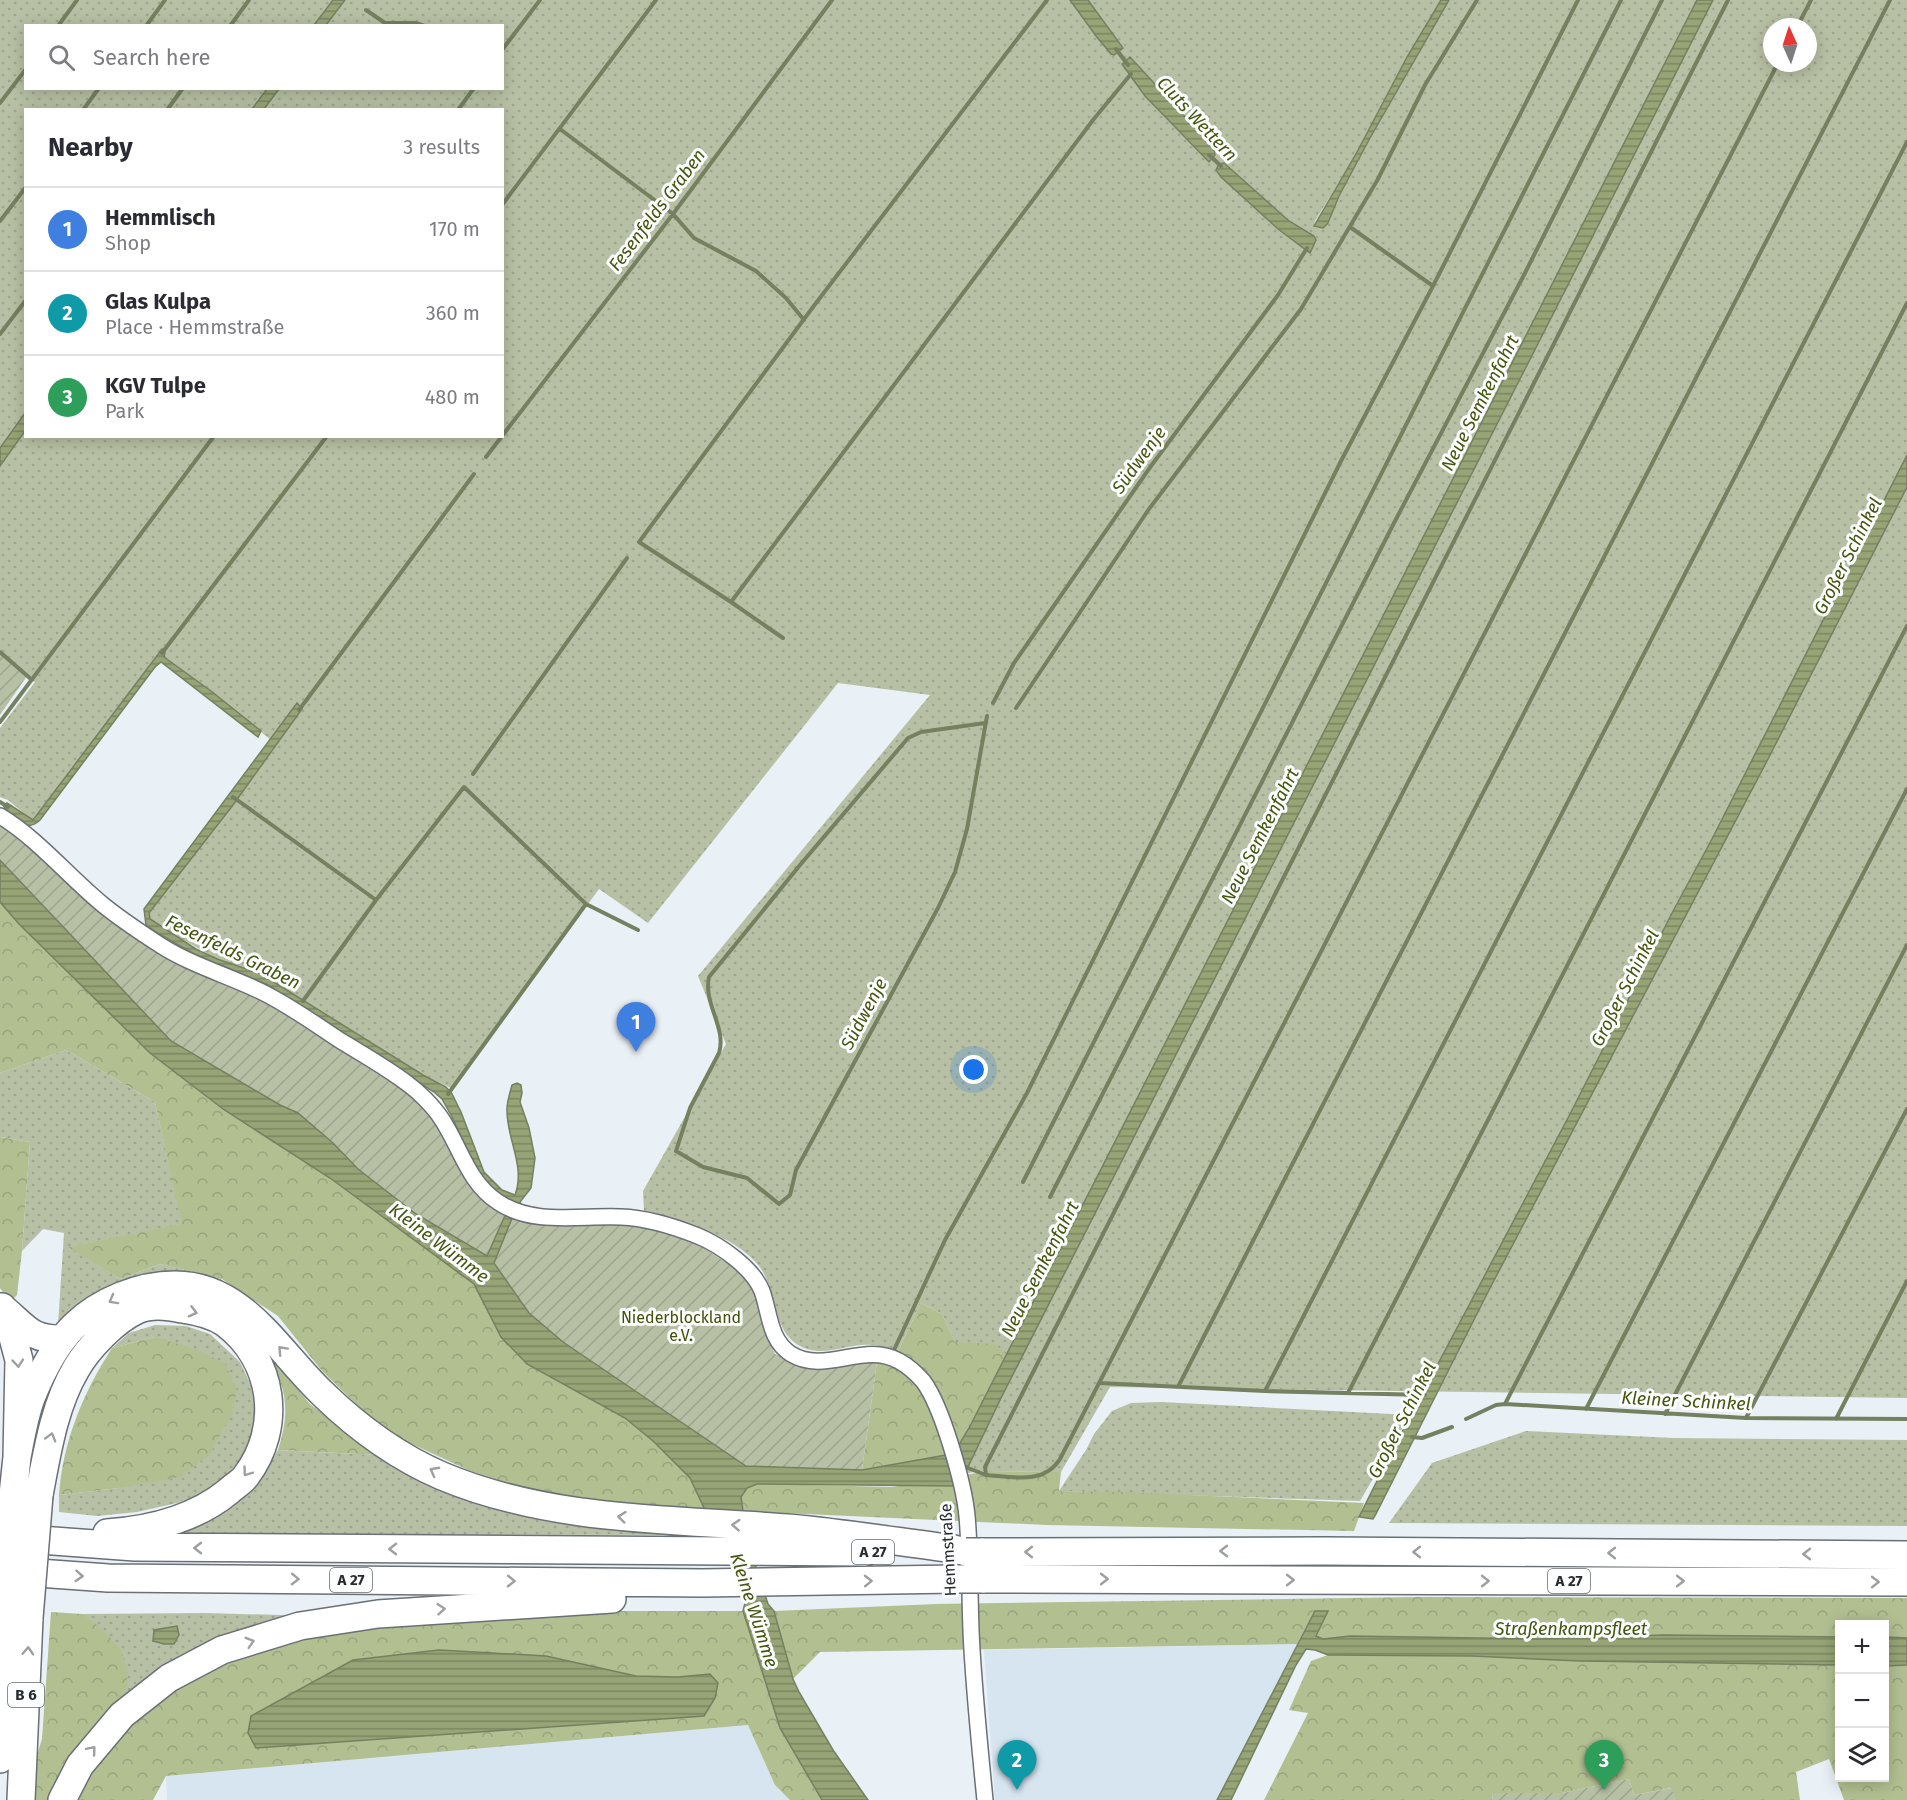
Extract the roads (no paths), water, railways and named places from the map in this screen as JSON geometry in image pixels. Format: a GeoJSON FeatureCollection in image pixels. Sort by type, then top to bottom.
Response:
{"type":"FeatureCollection","features":[{"type":"Feature","properties":{"kind":"highway"},"geometry":{"type":"LineString","coordinates":[[1,1306],[34,1336],[48,1340],[63,1340],[75,1325],[122,1295],[159,1286],[177,1285],[219,1295],[242,1308],[322,1394],[351,1419],[384,1444],[440,1475],[500,1496],[549,1508],[680,1521],[790,1540]]}},
{"type":"Feature","properties":{"kind":"highway"},"geometry":{"type":"LineString","coordinates":[[1,1306],[19,1360],[17,1457]]}},
{"type":"Feature","properties":{"kind":"highway"},"geometry":{"type":"LineString","coordinates":[[0,1531],[92,1534],[119,1532],[178,1519],[215,1502],[245,1478],[261,1451],[269,1419],[266,1383],[258,1361],[243,1339],[223,1322],[198,1312],[165,1306],[138,1310],[102,1335],[76,1369],[49,1443],[26,1495]]}},
{"type":"Feature","properties":{"kind":"highway","name":"B 6"},"geometry":{"type":"LineString","coordinates":[[0,1759],[18,1618],[26,1495],[17,1457],[31,1397],[49,1361],[63,1340]]}},
{"type":"Feature","properties":{"kind":"highway","name":"A 27"},"geometry":{"type":"LineString","coordinates":[[0,1537],[64,1544],[135,1547],[682,1551],[790,1540],[964,1551],[1907,1555]]}},
{"type":"Feature","properties":{"kind":"highway","name":"A 27"},"geometry":{"type":"LineString","coordinates":[[0,1570],[108,1578],[703,1589],[810,1582],[969,1579],[1907,1582]]}},
{"type":"Feature","properties":{"kind":"highway"},"geometry":{"type":"LineString","coordinates":[[62,1800],[80,1765],[122,1715],[169,1678],[222,1650],[300,1626],[378,1614],[703,1589]]}},
{"type":"Feature","properties":{"kind":"highway","name":"B 6"},"geometry":{"type":"LineString","coordinates":[[18,1618],[21,1800]]}},
{"type":"Feature","properties":{"kind":"street","name":"Hemmstraße"},"geometry":{"type":"LineString","coordinates":[[0,816],[40,848],[103,905],[135,929],[168,950],[288,1006],[411,1086],[440,1116],[475,1179],[485,1192],[501,1205],[520,1213],[566,1218],[619,1216],[648,1219],[701,1237],[740,1262],[752,1274],[762,1291],[767,1314],[777,1341],[793,1355],[821,1362],[878,1353],[896,1359],[924,1382],[933,1398],[952,1452],[966,1515],[969,1604],[985,1800]]}},
{"type":"Feature","properties":{"kind":"water"},"geometry":{"type":"Polygon","coordinates":[[[333,0],[345,0],[327,24],[315,24],[333,0]]]}},
{"type":"Feature","properties":{"kind":"water"},"geometry":{"type":"Polygon","coordinates":[[[1070,0],[1088,0],[1123,48],[1114,55],[1111,54],[1070,0]]]}},
{"type":"Feature","properties":{"kind":"water"},"geometry":{"type":"Polygon","coordinates":[[[1441,0],[1449,0],[1370,138],[1339,196],[1328,223],[1323,228],[1314,226],[1356,154],[1407,57],[1441,0]]]}},
{"type":"Feature","properties":{"kind":"water","name":"Kleine Wümme"},"geometry":{"type":"Polygon","coordinates":[[[1697,0],[1713,0],[1002,1396],[965,1473],[954,1486],[757,1484],[747,1488],[741,1497],[743,1511],[740,1518],[768,1604],[774,1611],[793,1679],[833,1750],[868,1800],[822,1800],[780,1728],[743,1611],[745,1603],[716,1518],[705,1510],[690,1478],[653,1441],[625,1418],[527,1364],[501,1337],[474,1284],[330,1178],[223,1109],[150,1053],[19,924],[0,902],[0,860],[171,1041],[280,1105],[298,1113],[333,1143],[358,1169],[416,1214],[487,1256],[511,1202],[495,1193],[477,1171],[442,1099],[268,985],[194,954],[146,925],[144,909],[297,703],[302,709],[233,805],[149,913],[150,919],[196,949],[261,974],[446,1087],[461,1112],[484,1172],[502,1190],[515,1195],[518,1173],[509,1131],[507,1106],[512,1085],[517,1083],[521,1085],[520,1102],[529,1128],[535,1158],[531,1188],[520,1202],[522,1206],[517,1206],[494,1263],[529,1313],[563,1342],[746,1466],[862,1470],[946,1455],[957,1448],[969,1428],[1697,0]]]}},
{"type":"Feature","properties":{"kind":"water"},"geometry":{"type":"Polygon","coordinates":[[[1130,57],[1214,148],[1215,155],[1209,162],[1145,96],[1122,64],[1130,57]]]}},
{"type":"Feature","properties":{"kind":"water"},"geometry":{"type":"Polygon","coordinates":[[[266,90],[278,90],[265,108],[253,108],[266,90]]]}},
{"type":"Feature","properties":{"kind":"water"},"geometry":{"type":"Polygon","coordinates":[[[1224,163],[1289,221],[1314,236],[1316,240],[1310,253],[1278,229],[1221,177],[1216,170],[1219,164],[1224,163]]]}},
{"type":"Feature","properties":{"kind":"water"},"geometry":{"type":"Polygon","coordinates":[[[24,414],[24,432],[0,466],[0,448],[24,414]]]}},
{"type":"Feature","properties":{"kind":"water"},"geometry":{"type":"Polygon","coordinates":[[[1907,455],[1907,487],[1767,761],[1490,1288],[1376,1514],[1373,1519],[1359,1517],[1712,839],[1907,455]]]}},
{"type":"Feature","properties":{"kind":"water"},"geometry":{"type":"Polygon","coordinates":[[[162,649],[165,652],[164,657],[261,731],[258,737],[161,662],[40,820],[35,824],[25,825],[16,820],[4,805],[7,803],[33,820],[162,649]]]}},
{"type":"Feature","properties":{"kind":"water"},"geometry":{"type":"Polygon","coordinates":[[[1315,1611],[1328,1611],[1316,1636],[1323,1639],[1350,1636],[1538,1639],[1664,1635],[1835,1637],[1835,1665],[1580,1661],[1472,1656],[1328,1655],[1306,1649],[1296,1665],[1231,1800],[1217,1800],[1315,1611]]]}},
{"type":"Feature","properties":{"kind":"water"},"geometry":{"type":"Polygon","coordinates":[[[177,1626],[179,1635],[174,1644],[153,1641],[154,1630],[177,1626]]]}},
{"type":"Feature","properties":{"kind":"water"},"geometry":{"type":"Polygon","coordinates":[[[1889,1637],[1907,1638],[1907,1665],[1889,1666],[1889,1637]]]}},
{"type":"Feature","properties":{"kind":"water"},"geometry":{"type":"Polygon","coordinates":[[[439,1650],[546,1656],[636,1676],[678,1677],[710,1674],[718,1683],[715,1698],[704,1716],[256,1748],[248,1733],[251,1716],[353,1660],[439,1650]]]}},
{"type":"Feature","properties":{"kind":"waterway"},"geometry":{"type":"LineString","coordinates":[[59,24],[77,0]]}},
{"type":"Feature","properties":{"kind":"waterway"},"geometry":{"type":"LineString","coordinates":[[147,24],[165,0]]}},
{"type":"Feature","properties":{"kind":"waterway"},"geometry":{"type":"LineString","coordinates":[[231,24],[249,0]]}},
{"type":"Feature","properties":{"kind":"waterway"},"geometry":{"type":"LineString","coordinates":[[504,47],[540,0]]}},
{"type":"Feature","properties":{"kind":"waterway"},"geometry":{"type":"LineString","coordinates":[[504,202],[656,0]]}},
{"type":"Feature","properties":{"kind":"waterway","name":"Fesenfelds Graben"},"geometry":{"type":"LineString","coordinates":[[504,433],[673,214],[832,0]]}},
{"type":"Feature","properties":{"kind":"waterway"},"geometry":{"type":"LineString","coordinates":[[783,638],[639,542],[813,307],[1047,0]]}},
{"type":"Feature","properties":{"kind":"waterway"},"geometry":{"type":"LineString","coordinates":[[1016,708],[1149,509],[1301,309],[1378,179],[1425,85],[1477,0]]}},
{"type":"Feature","properties":{"kind":"waterway"},"geometry":{"type":"LineString","coordinates":[[1433,286],[1578,0]]}},
{"type":"Feature","properties":{"kind":"waterway"},"geometry":{"type":"LineString","coordinates":[[1023,1182],[1621,0]]}},
{"type":"Feature","properties":{"kind":"waterway","name":"Neue Semkenfahrt"},"geometry":{"type":"LineString","coordinates":[[1050,1197],[1394,523],[1525,273],[1662,0]]}},
{"type":"Feature","properties":{"kind":"waterway"},"geometry":{"type":"LineString","coordinates":[[1728,0],[985,1467],[986,1475],[1027,1478],[1045,1473],[1060,1459],[1773,72]]}},
{"type":"Feature","properties":{"kind":"waterway"},"geometry":{"type":"LineString","coordinates":[[1802,18],[1811,0]]}},
{"type":"Feature","properties":{"kind":"waterway"},"geometry":{"type":"LineString","coordinates":[[1179,1385],[1890,0]]}},
{"type":"Feature","properties":{"kind":"waterway"},"geometry":{"type":"LineString","coordinates":[[366,10],[385,23],[418,24]]}},
{"type":"Feature","properties":{"kind":"waterway","name":"Cluts Wettern"},"geometry":{"type":"LineString","coordinates":[[1116,49],[1128,65]]}},
{"type":"Feature","properties":{"kind":"waterway"},"geometry":{"type":"LineString","coordinates":[[0,103],[24,72]]}},
{"type":"Feature","properties":{"kind":"waterway"},"geometry":{"type":"LineString","coordinates":[[731,602],[1093,120],[1131,74]]}},
{"type":"Feature","properties":{"kind":"waterway"},"geometry":{"type":"LineString","coordinates":[[84,108],[98,90]]}},
{"type":"Feature","properties":{"kind":"waterway"},"geometry":{"type":"LineString","coordinates":[[168,108],[182,90]]}},
{"type":"Feature","properties":{"kind":"waterway"},"geometry":{"type":"LineString","coordinates":[[459,108],[473,90]]}},
{"type":"Feature","properties":{"kind":"waterway"},"geometry":{"type":"LineString","coordinates":[[560,129],[673,214],[694,238],[756,271],[786,298],[804,320]]}},
{"type":"Feature","properties":{"kind":"waterway"},"geometry":{"type":"LineString","coordinates":[[1265,1391],[1907,142]]}},
{"type":"Feature","properties":{"kind":"waterway","name":"Cluts Wettern"},"geometry":{"type":"LineString","coordinates":[[1209,155],[1221,166]]}},
{"type":"Feature","properties":{"kind":"waterway"},"geometry":{"type":"LineString","coordinates":[[0,221],[24,190]]}},
{"type":"Feature","properties":{"kind":"waterway"},"geometry":{"type":"LineString","coordinates":[[894,1350],[945,1240],[1027,1093],[1341,461],[1433,286],[1350,227]]}},
{"type":"Feature","properties":{"kind":"waterway","name":"Südwenje"},"geometry":{"type":"LineString","coordinates":[[993,703],[1014,663],[1151,466],[1278,295],[1307,248]]}},
{"type":"Feature","properties":{"kind":"waterway"},"geometry":{"type":"LineString","coordinates":[[0,334],[24,303]]}},
{"type":"Feature","properties":{"kind":"waterway"},"geometry":{"type":"LineString","coordinates":[[1348,1393],[1907,303]]}},
{"type":"Feature","properties":{"kind":"waterway"},"geometry":{"type":"LineString","coordinates":[[0,722],[213,438]]}},
{"type":"Feature","properties":{"kind":"waterway"},"geometry":{"type":"LineString","coordinates":[[162,653],[325,438]]}},
{"type":"Feature","properties":{"kind":"waterway","name":"Fesenfelds Graben"},"geometry":{"type":"LineString","coordinates":[[486,457],[500,438]]}},
{"type":"Feature","properties":{"kind":"waterway","name":"Fesenfelds Graben"},"geometry":{"type":"LineString","coordinates":[[299,710],[474,474]]}},
{"type":"Feature","properties":{"kind":"waterway"},"geometry":{"type":"LineString","coordinates":[[473,774],[627,558]]}},
{"type":"Feature","properties":{"kind":"waterway"},"geometry":{"type":"LineString","coordinates":[[1505,1404],[1907,626]]}},
{"type":"Feature","properties":{"kind":"waterway"},"geometry":{"type":"LineString","coordinates":[[0,652],[32,680]]}},
{"type":"Feature","properties":{"kind":"waterway","name":"Südwenje"},"geometry":{"type":"LineString","coordinates":[[985,723],[921,732],[908,738],[709,977],[709,997],[721,1044],[719,1053],[690,1108],[676,1151],[703,1167],[747,1178],[779,1204],[790,1195],[796,1170],[938,908],[955,872],[967,829],[987,716]]}},
{"type":"Feature","properties":{"kind":"waterway"},"geometry":{"type":"LineString","coordinates":[[303,1001],[376,900],[464,787],[586,904],[638,930]]}},
{"type":"Feature","properties":{"kind":"waterway"},"geometry":{"type":"LineString","coordinates":[[1586,1409],[1907,789]]}},
{"type":"Feature","properties":{"kind":"waterway"},"geometry":{"type":"LineString","coordinates":[[233,797],[376,900]]}},
{"type":"Feature","properties":{"kind":"waterway"},"geometry":{"type":"LineString","coordinates":[[0,802],[8,807]]}},
{"type":"Feature","properties":{"kind":"waterway"},"geometry":{"type":"LineString","coordinates":[[448,1094],[586,904]]}},
{"type":"Feature","properties":{"kind":"waterway"},"geometry":{"type":"LineString","coordinates":[[1665,1414],[1907,945]]}},
{"type":"Feature","properties":{"kind":"waterway"},"geometry":{"type":"LineString","coordinates":[[1746,1418],[1907,1109]]}},
{"type":"Feature","properties":{"kind":"waterway"},"geometry":{"type":"LineString","coordinates":[[1836,1419],[1907,1281]]}},
{"type":"Feature","properties":{"kind":"waterway","name":"Großer Schinkel"},"geometry":{"type":"LineString","coordinates":[[1099,1383],[1265,1391],[1425,1395]]}},
{"type":"Feature","properties":{"kind":"waterway","name":"Kleiner Schinkel"},"geometry":{"type":"LineString","coordinates":[[1466,1419],[1496,1405],[1505,1404],[1746,1418],[1907,1419]]}},
{"type":"Feature","properties":{"kind":"waterway","name":"Kleiner Schinkel"},"geometry":{"type":"LineString","coordinates":[[1412,1437],[1422,1438],[1452,1427]]}},
{"type":"Feature","properties":{"kind":"waterway"},"geometry":{"type":"LineString","coordinates":[[963,1466],[986,1475]]}},
{"type":"Feature","properties":{"kind":"place","name":"Hemmlisch"},"geometry":{"type":"Point","coordinates":[636,1052]}},
{"type":"Feature","properties":{"kind":"place","name":"Glas Kulpa"},"geometry":{"type":"Point","coordinates":[1017,1790]}},
{"type":"Feature","properties":{"kind":"place","name":"KGV Tulpe"},"geometry":{"type":"Point","coordinates":[1604,1790]}},
{"type":"Feature","properties":{"kind":"park label","name":"Niederblockland e.V."},"geometry":{"type":"Point","coordinates":[681,1326]}},
{"type":"Feature","properties":{"kind":"water label","name":"Straßenkampsfleet"},"geometry":{"type":"Point","coordinates":[1571,1629]}}]}
